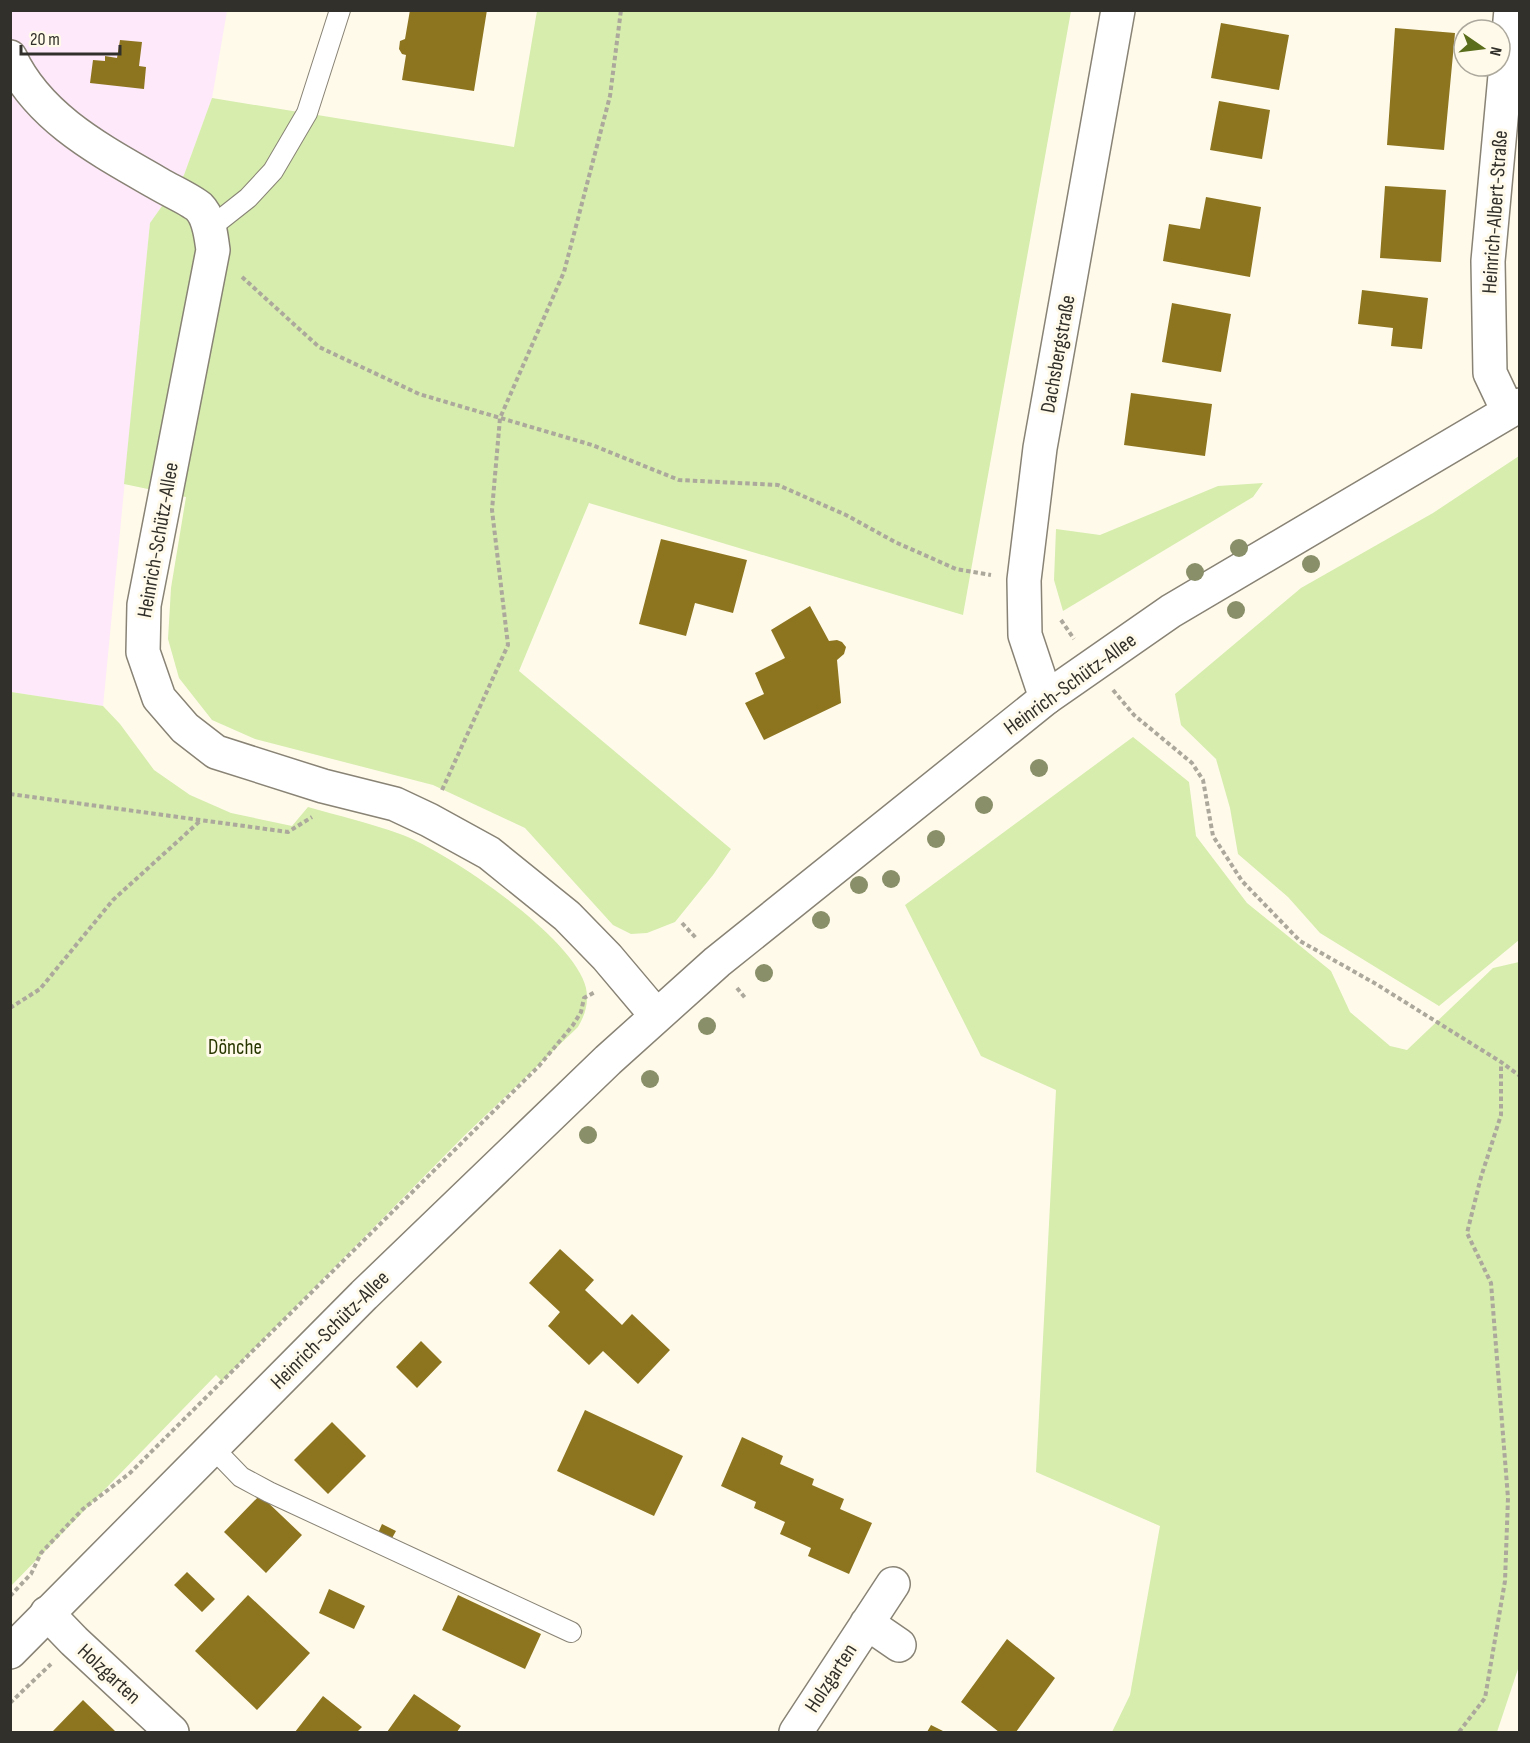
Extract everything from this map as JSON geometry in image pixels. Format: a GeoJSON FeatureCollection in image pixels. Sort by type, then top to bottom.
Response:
{"type":"FeatureCollection","features":[{"type":"Feature","properties":{"kind":"street","name":"Dachsbergstraße"},"geometry":{"type":"LineString","coordinates":[[1046,698],[1025,635],[1024,580],[1040,448],[1118,10]]}},
{"type":"Feature","properties":{"kind":"street","name":"Heinrich-Albert-Straße"},"geometry":{"type":"LineString","coordinates":[[1511,10],[1488,261],[1490,374],[1514,408]]}},
{"type":"Feature","properties":{"kind":"street"},"geometry":{"type":"LineString","coordinates":[[10,57],[18,73],[55,118],[102,151],[200,207],[211,239]]}},
{"type":"Feature","properties":{"kind":"street","name":"Heinrich-Schütz-Allee"},"geometry":{"type":"LineString","coordinates":[[211,239],[144,605],[143,652],[159,698],[185,728],[216,752],[303,780],[395,804],[489,853],[567,916],[656,1015]]}},
{"type":"Feature","properties":{"kind":"street","name":"Heinrich-Schütz-Allee"},"geometry":{"type":"LineString","coordinates":[[10,1652],[364,1295],[656,1015],[717,962],[1046,698],[1171,611],[1514,408]]}},
{"type":"Feature","properties":{"kind":"street","name":"Holzgarten"},"geometry":{"type":"LineString","coordinates":[[796,1732],[893,1584]]}},
{"type":"Feature","properties":{"kind":"street","name":"Holzgarten"},"geometry":{"type":"LineString","coordinates":[[47,1614],[172,1732]]}},
{"type":"Feature","properties":{"kind":"street","name":"Holzgarten"},"geometry":{"type":"LineString","coordinates":[[867,1623],[900,1645]]}},
{"type":"Feature","properties":{"kind":"lane"},"geometry":{"type":"LineString","coordinates":[[211,239],[273,171],[307,113],[340,10]]}},
{"type":"Feature","properties":{"kind":"lane"},"geometry":{"type":"LineString","coordinates":[[213,1448],[241,1477],[269,1492],[571,1632]]}},
{"type":"Feature","properties":{"kind":"path"},"geometry":{"type":"LineString","coordinates":[[395,804],[441,793],[508,645],[492,510],[500,418],[564,272],[610,96],[621,10]]}},
{"type":"Feature","properties":{"kind":"path"},"geometry":{"type":"LineString","coordinates":[[211,239],[319,347],[419,394],[592,445],[680,480],[778,485],[846,515],[895,542],[956,569],[1024,580]]}},
{"type":"Feature","properties":{"kind":"path"},"geometry":{"type":"LineString","coordinates":[[1061,620],[1093,666],[1134,715],[1192,763],[1203,780],[1213,836],[1242,881],[1300,941],[1376,984],[1520,1076]]}},
{"type":"Feature","properties":{"kind":"path"},"geometry":{"type":"LineString","coordinates":[[10,794],[288,832],[315,815]]}},
{"type":"Feature","properties":{"kind":"path"},"geometry":{"type":"LineString","coordinates":[[10,1008],[40,989],[113,900],[201,821]]}},
{"type":"Feature","properties":{"kind":"path"},"geometry":{"type":"LineString","coordinates":[[10,1596],[31,1574],[41,1553],[83,1509],[130,1473],[539,1066],[581,1012],[584,998],[624,977]]}},
{"type":"Feature","properties":{"kind":"path"},"geometry":{"type":"LineString","coordinates":[[1459,1732],[1485,1698],[1505,1581],[1508,1498],[1491,1283],[1467,1233],[1481,1177],[1501,1114],[1501,1062]]}},
{"type":"Feature","properties":{"kind":"path"},"geometry":{"type":"LineString","coordinates":[[10,1703],[74,1641]]}},
{"type":"Feature","properties":{"kind":"shaded area"},"geometry":{"type":"Polygon","coordinates":[[[11,11],[227,11],[212,98],[184,175],[150,223],[103,706],[11,692],[11,11]]]}},
{"type":"Feature","properties":{"kind":"green space"},"geometry":{"type":"Polygon","coordinates":[[[537,11],[1071,11],[963,615],[589,503],[519,671],[731,849],[675,922],[647,933],[631,934],[613,925],[525,828],[433,785],[255,739],[212,720],[179,678],[168,639],[171,588],[186,497],[124,484],[150,223],[184,175],[212,98],[514,147],[537,11]]]}},
{"type":"Feature","properties":{"kind":"green space"},"geometry":{"type":"Polygon","coordinates":[[[1519,456],[1519,940],[1439,1006],[1320,933],[1288,897],[1238,854],[1230,808],[1216,759],[1181,725],[1175,694],[1301,588],[1433,513],[1519,456]]]}},
{"type":"Feature","properties":{"kind":"green space"},"geometry":{"type":"Polygon","coordinates":[[[1263,483],[1253,497],[1063,611],[1054,580],[1056,529],[1100,535],[1218,486],[1263,483]]]}},
{"type":"Feature","properties":{"kind":"green space","name":"Dönche"},"geometry":{"type":"Polygon","coordinates":[[[11,692],[103,706],[120,724],[154,770],[190,795],[231,813],[292,826],[308,807],[389,830],[421,843],[477,877],[535,922],[559,945],[577,968],[586,988],[587,1004],[578,1027],[465,1135],[222,1381],[216,1375],[11,1586],[11,692]]]}},
{"type":"Feature","properties":{"kind":"green space"},"geometry":{"type":"Polygon","coordinates":[[[1133,737],[1189,782],[1196,836],[1247,903],[1331,971],[1350,1012],[1390,1046],[1407,1050],[1493,968],[1519,962],[1520,1663],[1497,1732],[1112,1732],[1130,1695],[1160,1526],[1036,1472],[1056,1090],[981,1056],[905,905],[1133,737]]]}},
{"type":"Feature","properties":{"kind":"building"},"geometry":{"type":"Polygon","coordinates":[[[410,10],[487,10],[474,91],[402,80],[406,55],[402,54],[399,49],[400,41],[405,39],[410,10]]]}},
{"type":"Feature","properties":{"kind":"building"},"geometry":{"type":"Polygon","coordinates":[[[1221,23],[1289,35],[1279,90],[1211,78],[1221,23]]]}},
{"type":"Feature","properties":{"kind":"building"},"geometry":{"type":"Polygon","coordinates":[[[1395,28],[1452,33],[1452,65],[1444,150],[1387,145],[1395,28]]]}},
{"type":"Feature","properties":{"kind":"building"},"geometry":{"type":"Polygon","coordinates":[[[120,40],[142,42],[139,66],[146,67],[144,89],[90,83],[93,60],[105,61],[105,56],[117,58],[120,40]]]}},
{"type":"Feature","properties":{"kind":"building"},"geometry":{"type":"Polygon","coordinates":[[[1219,101],[1270,110],[1262,159],[1210,150],[1219,101]]]}},
{"type":"Feature","properties":{"kind":"building"},"geometry":{"type":"Polygon","coordinates":[[[1385,186],[1446,190],[1441,262],[1380,258],[1385,186]]]}},
{"type":"Feature","properties":{"kind":"building"},"geometry":{"type":"Polygon","coordinates":[[[1206,197],[1261,207],[1250,277],[1163,261],[1169,224],[1200,229],[1206,197]]]}},
{"type":"Feature","properties":{"kind":"building"},"geometry":{"type":"Polygon","coordinates":[[[1362,290],[1428,298],[1422,349],[1391,346],[1393,328],[1358,324],[1362,290]]]}},
{"type":"Feature","properties":{"kind":"building"},"geometry":{"type":"Polygon","coordinates":[[[1172,303],[1231,314],[1221,372],[1162,362],[1172,303]]]}},
{"type":"Feature","properties":{"kind":"building"},"geometry":{"type":"Polygon","coordinates":[[[1131,393],[1212,404],[1205,456],[1124,445],[1131,393]]]}},
{"type":"Feature","properties":{"kind":"building"},"geometry":{"type":"Polygon","coordinates":[[[661,539],[747,560],[733,613],[695,603],[686,636],[639,624],[661,539]]]}},
{"type":"Feature","properties":{"kind":"building"},"geometry":{"type":"Polygon","coordinates":[[[810,606],[829,641],[837,640],[846,647],[844,654],[837,660],[841,703],[764,740],[745,703],[764,694],[755,673],[785,658],[771,630],[810,606]]]}},
{"type":"Feature","properties":{"kind":"building"},"geometry":{"type":"Polygon","coordinates":[[[560,1249],[594,1280],[585,1290],[622,1325],[632,1314],[670,1350],[638,1384],[603,1351],[589,1365],[548,1326],[560,1312],[529,1283],[560,1249]]]}},
{"type":"Feature","properties":{"kind":"building"},"geometry":{"type":"Polygon","coordinates":[[[421,1341],[442,1362],[417,1388],[396,1367],[421,1341]]]}},
{"type":"Feature","properties":{"kind":"building"},"geometry":{"type":"Polygon","coordinates":[[[585,1410],[683,1456],[654,1516],[557,1471],[585,1410]]]}},
{"type":"Feature","properties":{"kind":"building"},"geometry":{"type":"Polygon","coordinates":[[[332,1422],[366,1456],[328,1494],[294,1460],[332,1422]]]}},
{"type":"Feature","properties":{"kind":"building"},"geometry":{"type":"Polygon","coordinates":[[[742,1437],[783,1456],[780,1464],[814,1479],[812,1485],[844,1499],[840,1509],[872,1523],[849,1574],[808,1556],[811,1548],[780,1534],[785,1522],[754,1508],[756,1502],[721,1486],[742,1437]]]}},
{"type":"Feature","properties":{"kind":"building"},"geometry":{"type":"Polygon","coordinates":[[[260,1495],[302,1535],[266,1573],[224,1532],[260,1495]]]}},
{"type":"Feature","properties":{"kind":"building"},"geometry":{"type":"Polygon","coordinates":[[[382,1524],[396,1531],[391,1540],[378,1533],[382,1524]]]}},
{"type":"Feature","properties":{"kind":"building"},"geometry":{"type":"Polygon","coordinates":[[[187,1572],[215,1599],[202,1612],[174,1585],[187,1572]]]}},
{"type":"Feature","properties":{"kind":"building"},"geometry":{"type":"Polygon","coordinates":[[[329,1589],[365,1606],[354,1629],[319,1613],[329,1589]]]}},
{"type":"Feature","properties":{"kind":"building"},"geometry":{"type":"Polygon","coordinates":[[[248,1595],[310,1653],[257,1710],[195,1651],[248,1595]]]}},
{"type":"Feature","properties":{"kind":"building"},"geometry":{"type":"Polygon","coordinates":[[[458,1595],[541,1634],[525,1669],[442,1630],[458,1595]]]}},
{"type":"Feature","properties":{"kind":"building"},"geometry":{"type":"Polygon","coordinates":[[[1007,1639],[1055,1678],[1016,1732],[999,1732],[961,1702],[1007,1639]]]}},
{"type":"Feature","properties":{"kind":"building"},"geometry":{"type":"Polygon","coordinates":[[[414,1694],[461,1726],[457,1732],[387,1732],[414,1694]]]}},
{"type":"Feature","properties":{"kind":"building"},"geometry":{"type":"Polygon","coordinates":[[[323,1696],[362,1727],[357,1732],[295,1732],[323,1696]]]}},
{"type":"Feature","properties":{"kind":"building"},"geometry":{"type":"Polygon","coordinates":[[[83,1700],[116,1732],[52,1732],[83,1700]]]}},
{"type":"Feature","properties":{"kind":"building"},"geometry":{"type":"Polygon","coordinates":[[[931,1725],[945,1732],[927,1732],[931,1725]]]}}]}
